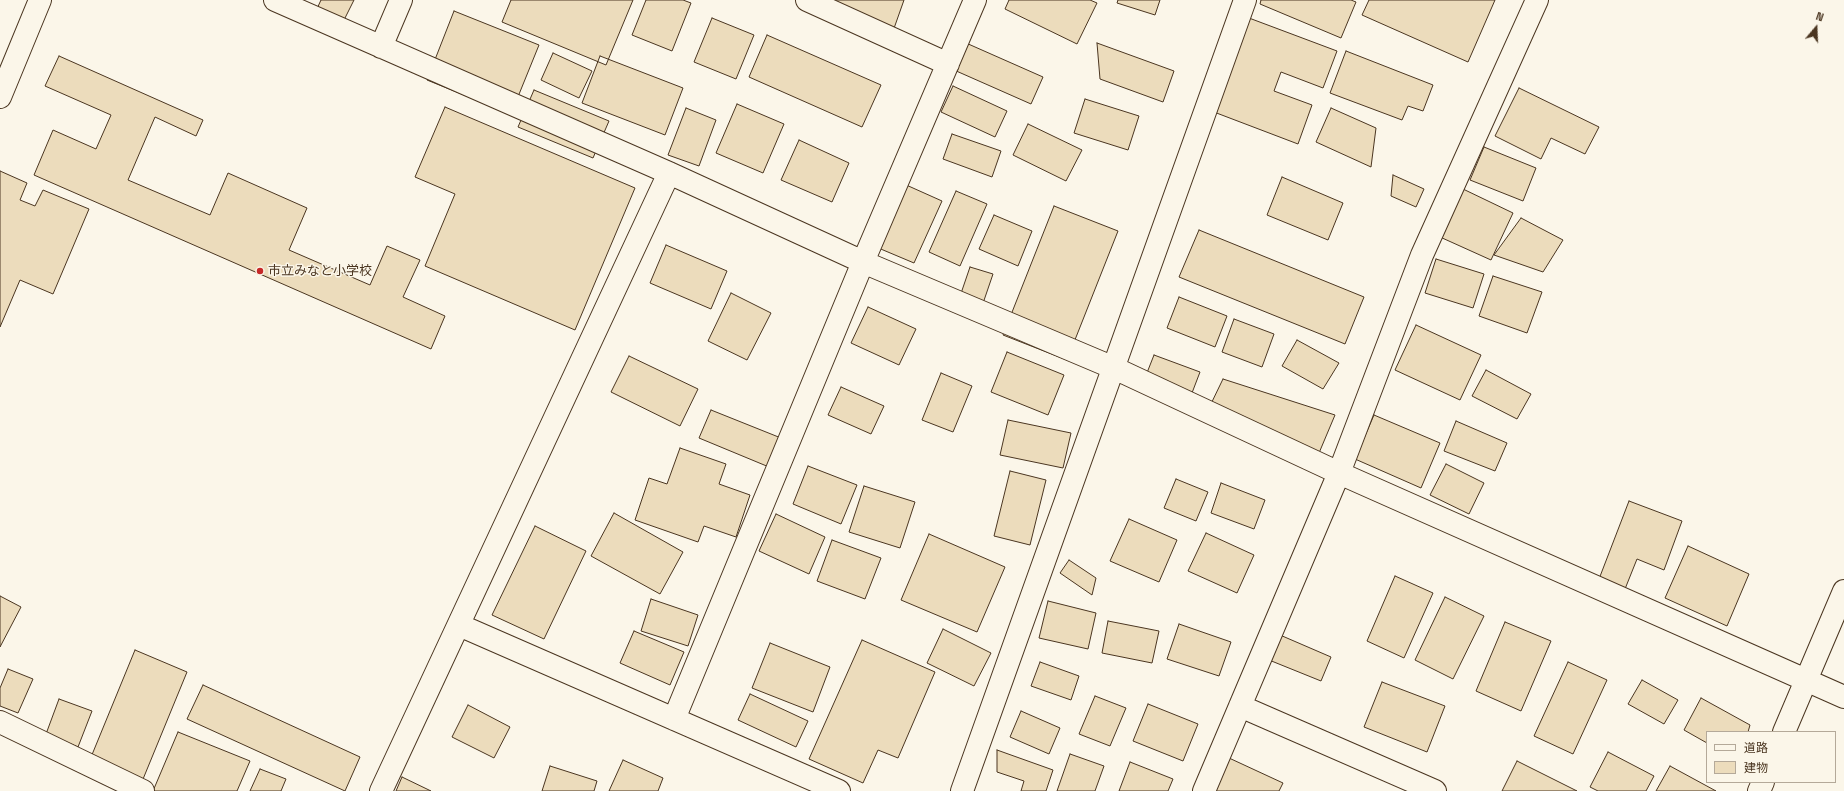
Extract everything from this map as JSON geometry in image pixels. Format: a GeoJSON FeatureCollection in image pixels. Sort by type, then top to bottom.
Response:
{"type":"FeatureCollection","features":[{"type":"Feature","properties":{"kind":"street"},"geometry":{"type":"LineString","coordinates":[[0,97],[40,0]]}},
{"type":"Feature","properties":{"kind":"street"},"geometry":{"type":"LineString","coordinates":[[275,0],[669,173],[863,262],[1114,368],[1339,473],[1844,697]]}},
{"type":"Feature","properties":{"kind":"street"},"geometry":{"type":"LineString","coordinates":[[381,47],[401,0]]}},
{"type":"Feature","properties":{"kind":"street"},"geometry":{"type":"LineString","coordinates":[[807,0],[948,64]]}},
{"type":"Feature","properties":{"kind":"street"},"geometry":{"type":"LineString","coordinates":[[674,719],[863,262],[975,0]]}},
{"type":"Feature","properties":{"kind":"street"},"geometry":{"type":"LineString","coordinates":[[962,791],[1245,0]]}},
{"type":"Feature","properties":{"kind":"street"},"geometry":{"type":"LineString","coordinates":[[1204,791],[1339,473],[1422,255],[1537,0]]}},
{"type":"Feature","properties":{"kind":"street"},"geometry":{"type":"LineString","coordinates":[[381,791],[669,173]]}},
{"type":"Feature","properties":{"kind":"street"},"geometry":{"type":"LineString","coordinates":[[1784,731],[1844,591]]}},
{"type":"Feature","properties":{"kind":"street"},"geometry":{"type":"LineString","coordinates":[[458,625],[839,791]]}},
{"type":"Feature","properties":{"kind":"street"},"geometry":{"type":"LineString","coordinates":[[1240,706],[1435,791]]}},
{"type":"Feature","properties":{"kind":"street"},"geometry":{"type":"LineString","coordinates":[[0,722],[143,791]]}},
{"type":"Feature","properties":{"kind":"building"},"geometry":{"type":"Polygon","coordinates":[[[321,0],[354,0],[341,26],[315,13],[321,0]]]}},
{"type":"Feature","properties":{"kind":"building"},"geometry":{"type":"Polygon","coordinates":[[[511,0],[633,0],[606,65],[502,22],[511,0]]]}},
{"type":"Feature","properties":{"kind":"building"},"geometry":{"type":"Polygon","coordinates":[[[646,0],[683,0],[691,3],[672,51],[632,35],[646,0]]]}},
{"type":"Feature","properties":{"kind":"building"},"geometry":{"type":"Polygon","coordinates":[[[828,0],[904,0],[892,34],[828,0]]]}},
{"type":"Feature","properties":{"kind":"building"},"geometry":{"type":"Polygon","coordinates":[[[1009,0],[1090,0],[1097,3],[1077,44],[1005,9],[1009,0]]]}},
{"type":"Feature","properties":{"kind":"building"},"geometry":{"type":"Polygon","coordinates":[[[1118,0],[1160,0],[1155,15],[1117,3],[1118,0]]]}},
{"type":"Feature","properties":{"kind":"building"},"geometry":{"type":"Polygon","coordinates":[[[1261,0],[1351,0],[1356,2],[1341,38],[1260,4],[1261,0]]]}},
{"type":"Feature","properties":{"kind":"building"},"geometry":{"type":"Polygon","coordinates":[[[1369,0],[1495,0],[1468,62],[1362,15],[1369,0]]]}},
{"type":"Feature","properties":{"kind":"building"},"geometry":{"type":"Polygon","coordinates":[[[454,11],[539,45],[511,114],[427,80],[454,11]]]}},
{"type":"Feature","properties":{"kind":"building"},"geometry":{"type":"Polygon","coordinates":[[[1241,15],[1337,51],[1323,88],[1281,72],[1274,91],[1312,105],[1298,144],[1206,109],[1241,15]]]}},
{"type":"Feature","properties":{"kind":"building"},"geometry":{"type":"Polygon","coordinates":[[[712,18],[754,35],[736,79],[694,62],[712,18]]]}},
{"type":"Feature","properties":{"kind":"building"},"geometry":{"type":"Polygon","coordinates":[[[767,35],[881,85],[862,127],[749,77],[767,35]]]}},
{"type":"Feature","properties":{"kind":"building"},"geometry":{"type":"Polygon","coordinates":[[[966,43],[1043,77],[1031,104],[954,70],[966,43]]]}},
{"type":"Feature","properties":{"kind":"building"},"geometry":{"type":"Polygon","coordinates":[[[1097,43],[1174,71],[1163,102],[1100,79],[1097,43]]]}},
{"type":"Feature","properties":{"kind":"building"},"geometry":{"type":"Polygon","coordinates":[[[1346,51],[1433,85],[1423,111],[1408,106],[1402,120],[1330,93],[1346,51]]]}},
{"type":"Feature","properties":{"kind":"building"},"geometry":{"type":"Polygon","coordinates":[[[553,53],[592,71],[579,98],[541,80],[553,53]]]}},
{"type":"Feature","properties":{"kind":"building"},"geometry":{"type":"Polygon","coordinates":[[[59,56],[203,120],[196,136],[155,117],[128,180],[210,215],[228,173],[307,208],[289,250],[370,285],[387,246],[420,260],[403,297],[445,316],[431,349],[34,175],[53,130],[96,149],[111,115],[45,86],[59,56]]]}},
{"type":"Feature","properties":{"kind":"building"},"geometry":{"type":"Polygon","coordinates":[[[600,56],[683,88],[665,135],[582,103],[600,56]]]}},
{"type":"Feature","properties":{"kind":"building"},"geometry":{"type":"Polygon","coordinates":[[[953,86],[1007,111],[995,137],[941,112],[953,86]]]}},
{"type":"Feature","properties":{"kind":"building"},"geometry":{"type":"Polygon","coordinates":[[[1519,88],[1599,127],[1585,154],[1551,138],[1541,159],[1495,136],[1519,88]]]}},
{"type":"Feature","properties":{"kind":"building"},"geometry":{"type":"Polygon","coordinates":[[[534,90],[609,121],[593,158],[518,127],[534,90]]]}},
{"type":"Feature","properties":{"kind":"building"},"geometry":{"type":"Polygon","coordinates":[[[1085,99],[1139,116],[1128,150],[1074,133],[1085,99]]]}},
{"type":"Feature","properties":{"kind":"building"},"geometry":{"type":"Polygon","coordinates":[[[737,104],[784,124],[763,173],[716,153],[737,104]]]}},
{"type":"Feature","properties":{"kind":"building"},"geometry":{"type":"Polygon","coordinates":[[[445,107],[635,188],[575,330],[425,266],[455,194],[415,177],[445,107]]]}},
{"type":"Feature","properties":{"kind":"building"},"geometry":{"type":"Polygon","coordinates":[[[686,108],[716,120],[699,166],[668,155],[686,108]]]}},
{"type":"Feature","properties":{"kind":"building"},"geometry":{"type":"Polygon","coordinates":[[[1331,108],[1376,128],[1371,167],[1316,142],[1331,108]]]}},
{"type":"Feature","properties":{"kind":"building"},"geometry":{"type":"Polygon","coordinates":[[[1028,124],[1082,150],[1066,181],[1013,155],[1028,124]]]}},
{"type":"Feature","properties":{"kind":"building"},"geometry":{"type":"Polygon","coordinates":[[[952,134],[1001,151],[992,177],[943,159],[952,134]]]}},
{"type":"Feature","properties":{"kind":"building"},"geometry":{"type":"Polygon","coordinates":[[[799,140],[849,163],[832,202],[781,180],[799,140]]]}},
{"type":"Feature","properties":{"kind":"building"},"geometry":{"type":"Polygon","coordinates":[[[1484,147],[1536,168],[1523,201],[1470,180],[1484,147]]]}},
{"type":"Feature","properties":{"kind":"building"},"geometry":{"type":"Polygon","coordinates":[[[0,171],[27,183],[20,200],[35,206],[43,190],[89,209],[53,294],[20,280],[0,327],[0,171]]]}},
{"type":"Feature","properties":{"kind":"building"},"geometry":{"type":"Polygon","coordinates":[[[1393,175],[1424,189],[1416,207],[1391,196],[1393,175]]]}},
{"type":"Feature","properties":{"kind":"building"},"geometry":{"type":"Polygon","coordinates":[[[1282,177],[1343,203],[1328,240],[1267,215],[1282,177]]]}},
{"type":"Feature","properties":{"kind":"building"},"geometry":{"type":"Polygon","coordinates":[[[904,184],[942,201],[914,263],[876,247],[904,184]]]}},
{"type":"Feature","properties":{"kind":"building"},"geometry":{"type":"Polygon","coordinates":[[[1463,189],[1513,213],[1491,260],[1440,237],[1463,189]]]}},
{"type":"Feature","properties":{"kind":"building"},"geometry":{"type":"Polygon","coordinates":[[[956,191],[987,204],[960,266],[929,252],[956,191]]]}},
{"type":"Feature","properties":{"kind":"building"},"geometry":{"type":"Polygon","coordinates":[[[1054,206],[1118,231],[1067,360],[1003,335],[1054,206]]]}},
{"type":"Feature","properties":{"kind":"building"},"geometry":{"type":"Polygon","coordinates":[[[994,215],[1032,231],[1018,266],[979,249],[994,215]]]}},
{"type":"Feature","properties":{"kind":"building"},"geometry":{"type":"Polygon","coordinates":[[[1521,218],[1563,240],[1543,272],[1494,255],[1521,218]]]}},
{"type":"Feature","properties":{"kind":"building"},"geometry":{"type":"Polygon","coordinates":[[[1199,230],[1364,297],[1345,344],[1179,277],[1199,230]]]}},
{"type":"Feature","properties":{"kind":"building"},"geometry":{"type":"Polygon","coordinates":[[[666,245],[727,271],[711,309],[650,283],[666,245]]]}},
{"type":"Feature","properties":{"kind":"building"},"geometry":{"type":"Polygon","coordinates":[[[1436,259],[1484,274],[1473,308],[1425,293],[1436,259]]]}},
{"type":"Feature","properties":{"kind":"building"},"geometry":{"type":"Polygon","coordinates":[[[970,267],[993,274],[979,315],[956,308],[970,267]]]}},
{"type":"Feature","properties":{"kind":"building"},"geometry":{"type":"Polygon","coordinates":[[[1493,276],[1542,292],[1527,333],[1479,316],[1493,276]]]}},
{"type":"Feature","properties":{"kind":"building"},"geometry":{"type":"Polygon","coordinates":[[[731,293],[771,313],[747,360],[708,341],[731,293]]]}},
{"type":"Feature","properties":{"kind":"building"},"geometry":{"type":"Polygon","coordinates":[[[1179,297],[1227,316],[1215,347],[1167,328],[1179,297]]]}},
{"type":"Feature","properties":{"kind":"building"},"geometry":{"type":"Polygon","coordinates":[[[868,307],[916,329],[899,365],[851,343],[868,307]]]}},
{"type":"Feature","properties":{"kind":"building"},"geometry":{"type":"Polygon","coordinates":[[[1234,319],[1274,334],[1262,367],[1222,352],[1234,319]]]}},
{"type":"Feature","properties":{"kind":"building"},"geometry":{"type":"Polygon","coordinates":[[[1416,325],[1481,355],[1460,400],[1395,370],[1416,325]]]}},
{"type":"Feature","properties":{"kind":"building"},"geometry":{"type":"Polygon","coordinates":[[[1297,340],[1339,363],[1323,389],[1282,366],[1297,340]]]}},
{"type":"Feature","properties":{"kind":"building"},"geometry":{"type":"Polygon","coordinates":[[[1007,352],[1064,375],[1048,415],[991,392],[1007,352]]]}},
{"type":"Feature","properties":{"kind":"building"},"geometry":{"type":"Polygon","coordinates":[[[1154,355],[1200,372],[1187,406],[1141,388],[1154,355]]]}},
{"type":"Feature","properties":{"kind":"building"},"geometry":{"type":"Polygon","coordinates":[[[629,356],[698,389],[680,426],[611,392],[629,356]]]}},
{"type":"Feature","properties":{"kind":"building"},"geometry":{"type":"Polygon","coordinates":[[[1486,370],[1531,394],[1517,419],[1472,396],[1486,370]]]}},
{"type":"Feature","properties":{"kind":"building"},"geometry":{"type":"Polygon","coordinates":[[[941,373],[972,386],[953,432],[922,420],[941,373]]]}},
{"type":"Feature","properties":{"kind":"building"},"geometry":{"type":"Polygon","coordinates":[[[1223,379],[1335,415],[1319,453],[1208,410],[1223,379]]]}},
{"type":"Feature","properties":{"kind":"building"},"geometry":{"type":"Polygon","coordinates":[[[841,387],[884,406],[871,434],[828,415],[841,387]]]}},
{"type":"Feature","properties":{"kind":"building"},"geometry":{"type":"Polygon","coordinates":[[[711,410],[781,438],[769,467],[699,438],[711,410]]]}},
{"type":"Feature","properties":{"kind":"building"},"geometry":{"type":"Polygon","coordinates":[[[1374,415],[1440,443],[1421,488],[1355,459],[1374,415]]]}},
{"type":"Feature","properties":{"kind":"building"},"geometry":{"type":"Polygon","coordinates":[[[1008,420],[1071,433],[1063,468],[1000,455],[1008,420]]]}},
{"type":"Feature","properties":{"kind":"building"},"geometry":{"type":"Polygon","coordinates":[[[1456,421],[1507,443],[1495,471],[1444,451],[1456,421]]]}},
{"type":"Feature","properties":{"kind":"building"},"geometry":{"type":"Polygon","coordinates":[[[680,448],[726,464],[719,484],[750,495],[736,537],[704,526],[698,542],[635,520],[649,478],[667,484],[680,448]]]}},
{"type":"Feature","properties":{"kind":"building"},"geometry":{"type":"Polygon","coordinates":[[[1446,464],[1484,483],[1469,514],[1430,495],[1446,464]]]}},
{"type":"Feature","properties":{"kind":"building"},"geometry":{"type":"Polygon","coordinates":[[[808,466],[857,485],[841,524],[793,504],[808,466]]]}},
{"type":"Feature","properties":{"kind":"building"},"geometry":{"type":"Polygon","coordinates":[[[1010,471],[1046,480],[1030,545],[994,536],[1010,471]]]}},
{"type":"Feature","properties":{"kind":"building"},"geometry":{"type":"Polygon","coordinates":[[[1176,479],[1208,492],[1196,521],[1164,508],[1176,479]]]}},
{"type":"Feature","properties":{"kind":"building"},"geometry":{"type":"Polygon","coordinates":[[[1221,483],[1265,500],[1254,529],[1211,513],[1221,483]]]}},
{"type":"Feature","properties":{"kind":"building"},"geometry":{"type":"Polygon","coordinates":[[[864,486],[915,502],[900,548],[849,532],[864,486]]]}},
{"type":"Feature","properties":{"kind":"building"},"geometry":{"type":"Polygon","coordinates":[[[1629,501],[1682,521],[1664,570],[1637,559],[1625,589],[1599,579],[1629,501]]]}},
{"type":"Feature","properties":{"kind":"building"},"geometry":{"type":"Polygon","coordinates":[[[614,513],[683,552],[660,594],[591,556],[614,513]]]}},
{"type":"Feature","properties":{"kind":"building"},"geometry":{"type":"Polygon","coordinates":[[[776,514],[825,537],[809,574],[759,551],[776,514]]]}},
{"type":"Feature","properties":{"kind":"building"},"geometry":{"type":"Polygon","coordinates":[[[1129,519],[1177,540],[1159,582],[1110,561],[1129,519]]]}},
{"type":"Feature","properties":{"kind":"building"},"geometry":{"type":"Polygon","coordinates":[[[535,526],[586,551],[544,639],[492,615],[535,526]]]}},
{"type":"Feature","properties":{"kind":"building"},"geometry":{"type":"Polygon","coordinates":[[[1206,533],[1254,555],[1237,593],[1188,571],[1206,533]]]}},
{"type":"Feature","properties":{"kind":"building"},"geometry":{"type":"Polygon","coordinates":[[[929,534],[1005,567],[977,632],[901,600],[929,534]]]}},
{"type":"Feature","properties":{"kind":"building"},"geometry":{"type":"Polygon","coordinates":[[[832,540],[881,558],[865,599],[817,581],[832,540]]]}},
{"type":"Feature","properties":{"kind":"building"},"geometry":{"type":"Polygon","coordinates":[[[1688,546],[1749,574],[1727,626],[1665,598],[1688,546]]]}},
{"type":"Feature","properties":{"kind":"building"},"geometry":{"type":"Polygon","coordinates":[[[1069,560],[1096,578],[1092,595],[1060,573],[1069,560]]]}},
{"type":"Feature","properties":{"kind":"building"},"geometry":{"type":"Polygon","coordinates":[[[1395,576],[1433,593],[1404,658],[1367,641],[1395,576]]]}},
{"type":"Feature","properties":{"kind":"building"},"geometry":{"type":"Polygon","coordinates":[[[0,596],[21,607],[0,647],[0,596]]]}},
{"type":"Feature","properties":{"kind":"building"},"geometry":{"type":"Polygon","coordinates":[[[1445,597],[1484,616],[1453,679],[1415,660],[1445,597]]]}},
{"type":"Feature","properties":{"kind":"building"},"geometry":{"type":"Polygon","coordinates":[[[651,599],[698,615],[688,646],[641,631],[651,599]]]}},
{"type":"Feature","properties":{"kind":"building"},"geometry":{"type":"Polygon","coordinates":[[[1048,601],[1096,613],[1088,649],[1039,638],[1048,601]]]}},
{"type":"Feature","properties":{"kind":"building"},"geometry":{"type":"Polygon","coordinates":[[[1108,621],[1159,631],[1152,663],[1102,653],[1108,621]]]}},
{"type":"Feature","properties":{"kind":"building"},"geometry":{"type":"Polygon","coordinates":[[[1505,622],[1551,641],[1521,711],[1476,691],[1505,622]]]}},
{"type":"Feature","properties":{"kind":"building"},"geometry":{"type":"Polygon","coordinates":[[[1179,624],[1231,642],[1219,676],[1167,659],[1179,624]]]}},
{"type":"Feature","properties":{"kind":"building"},"geometry":{"type":"Polygon","coordinates":[[[943,629],[991,653],[974,686],[927,663],[943,629]]]}},
{"type":"Feature","properties":{"kind":"building"},"geometry":{"type":"Polygon","coordinates":[[[634,631],[684,652],[670,685],[620,663],[634,631]]]}},
{"type":"Feature","properties":{"kind":"building"},"geometry":{"type":"Polygon","coordinates":[[[1280,635],[1331,657],[1321,681],[1269,660],[1280,635]]]}},
{"type":"Feature","properties":{"kind":"building"},"geometry":{"type":"Polygon","coordinates":[[[862,640],[935,672],[898,758],[878,750],[863,783],[809,759],[862,640]]]}},
{"type":"Feature","properties":{"kind":"building"},"geometry":{"type":"Polygon","coordinates":[[[770,643],[830,667],[813,712],[752,688],[770,643]]]}},
{"type":"Feature","properties":{"kind":"building"},"geometry":{"type":"Polygon","coordinates":[[[135,650],[187,672],[141,784],[89,762],[135,650]]]}},
{"type":"Feature","properties":{"kind":"building"},"geometry":{"type":"Polygon","coordinates":[[[1040,662],[1079,676],[1071,700],[1031,686],[1040,662]]]}},
{"type":"Feature","properties":{"kind":"building"},"geometry":{"type":"Polygon","coordinates":[[[1568,662],[1607,680],[1573,754],[1534,736],[1568,662]]]}},
{"type":"Feature","properties":{"kind":"building"},"geometry":{"type":"Polygon","coordinates":[[[8,669],[33,679],[18,713],[0,706],[0,688],[8,669]]]}},
{"type":"Feature","properties":{"kind":"building"},"geometry":{"type":"Polygon","coordinates":[[[1642,680],[1678,700],[1664,724],[1628,704],[1642,680]]]}},
{"type":"Feature","properties":{"kind":"building"},"geometry":{"type":"Polygon","coordinates":[[[1382,682],[1445,706],[1427,752],[1364,727],[1382,682]]]}},
{"type":"Feature","properties":{"kind":"building"},"geometry":{"type":"Polygon","coordinates":[[[203,685],[360,757],[345,791],[187,719],[203,685]]]}},
{"type":"Feature","properties":{"kind":"building"},"geometry":{"type":"Polygon","coordinates":[[[750,694],[808,721],[796,747],[738,720],[750,694]]]}},
{"type":"Feature","properties":{"kind":"building"},"geometry":{"type":"Polygon","coordinates":[[[1095,696],[1126,708],[1110,746],[1079,734],[1095,696]]]}},
{"type":"Feature","properties":{"kind":"building"},"geometry":{"type":"Polygon","coordinates":[[[1701,698],[1750,725],[1748,731],[1706,731],[1706,742],[1684,730],[1701,698]]]}},
{"type":"Feature","properties":{"kind":"building"},"geometry":{"type":"Polygon","coordinates":[[[59,699],[92,711],[78,747],[46,734],[59,699]]]}},
{"type":"Feature","properties":{"kind":"building"},"geometry":{"type":"Polygon","coordinates":[[[1148,704],[1198,724],[1183,761],[1133,741],[1148,704]]]}},
{"type":"Feature","properties":{"kind":"building"},"geometry":{"type":"Polygon","coordinates":[[[468,705],[510,727],[494,758],[452,737],[468,705]]]}},
{"type":"Feature","properties":{"kind":"building"},"geometry":{"type":"Polygon","coordinates":[[[1021,711],[1060,728],[1049,754],[1010,737],[1021,711]]]}},
{"type":"Feature","properties":{"kind":"building"},"geometry":{"type":"Polygon","coordinates":[[[178,732],[250,761],[237,791],[153,791],[178,732]]]}},
{"type":"Feature","properties":{"kind":"building"},"geometry":{"type":"Polygon","coordinates":[[[997,750],[1053,770],[1046,791],[1021,791],[1024,781],[997,772],[997,750]]]}},
{"type":"Feature","properties":{"kind":"building"},"geometry":{"type":"Polygon","coordinates":[[[1608,752],[1654,776],[1646,791],[1598,791],[1590,787],[1608,752]]]}},
{"type":"Feature","properties":{"kind":"building"},"geometry":{"type":"Polygon","coordinates":[[[1070,754],[1104,766],[1095,791],[1057,791],[1070,754]]]}},
{"type":"Feature","properties":{"kind":"building"},"geometry":{"type":"Polygon","coordinates":[[[1229,758],[1283,783],[1279,791],[1214,791],[1229,758]]]}},
{"type":"Feature","properties":{"kind":"building"},"geometry":{"type":"Polygon","coordinates":[[[623,760],[663,778],[658,791],[609,791],[623,760]]]}},
{"type":"Feature","properties":{"kind":"building"},"geometry":{"type":"Polygon","coordinates":[[[1517,761],[1577,791],[1502,791],[1517,761]]]}},
{"type":"Feature","properties":{"kind":"building"},"geometry":{"type":"Polygon","coordinates":[[[1130,762],[1173,779],[1168,791],[1119,791],[1130,762]]]}},
{"type":"Feature","properties":{"kind":"building"},"geometry":{"type":"Polygon","coordinates":[[[550,766],[597,781],[594,791],[542,791],[550,766]]]}},
{"type":"Feature","properties":{"kind":"building"},"geometry":{"type":"Polygon","coordinates":[[[1670,766],[1716,791],[1656,791],[1670,766]]]}},
{"type":"Feature","properties":{"kind":"building"},"geometry":{"type":"Polygon","coordinates":[[[260,769],[286,779],[281,791],[250,791],[260,769]]]}},
{"type":"Feature","properties":{"kind":"building"},"geometry":{"type":"Polygon","coordinates":[[[402,777],[431,791],[396,791],[402,777]]]}},
{"type":"Feature","properties":{"kind":"place","name":"市立みなと小学校"},"geometry":{"type":"Point","coordinates":[260,271]}}]}
